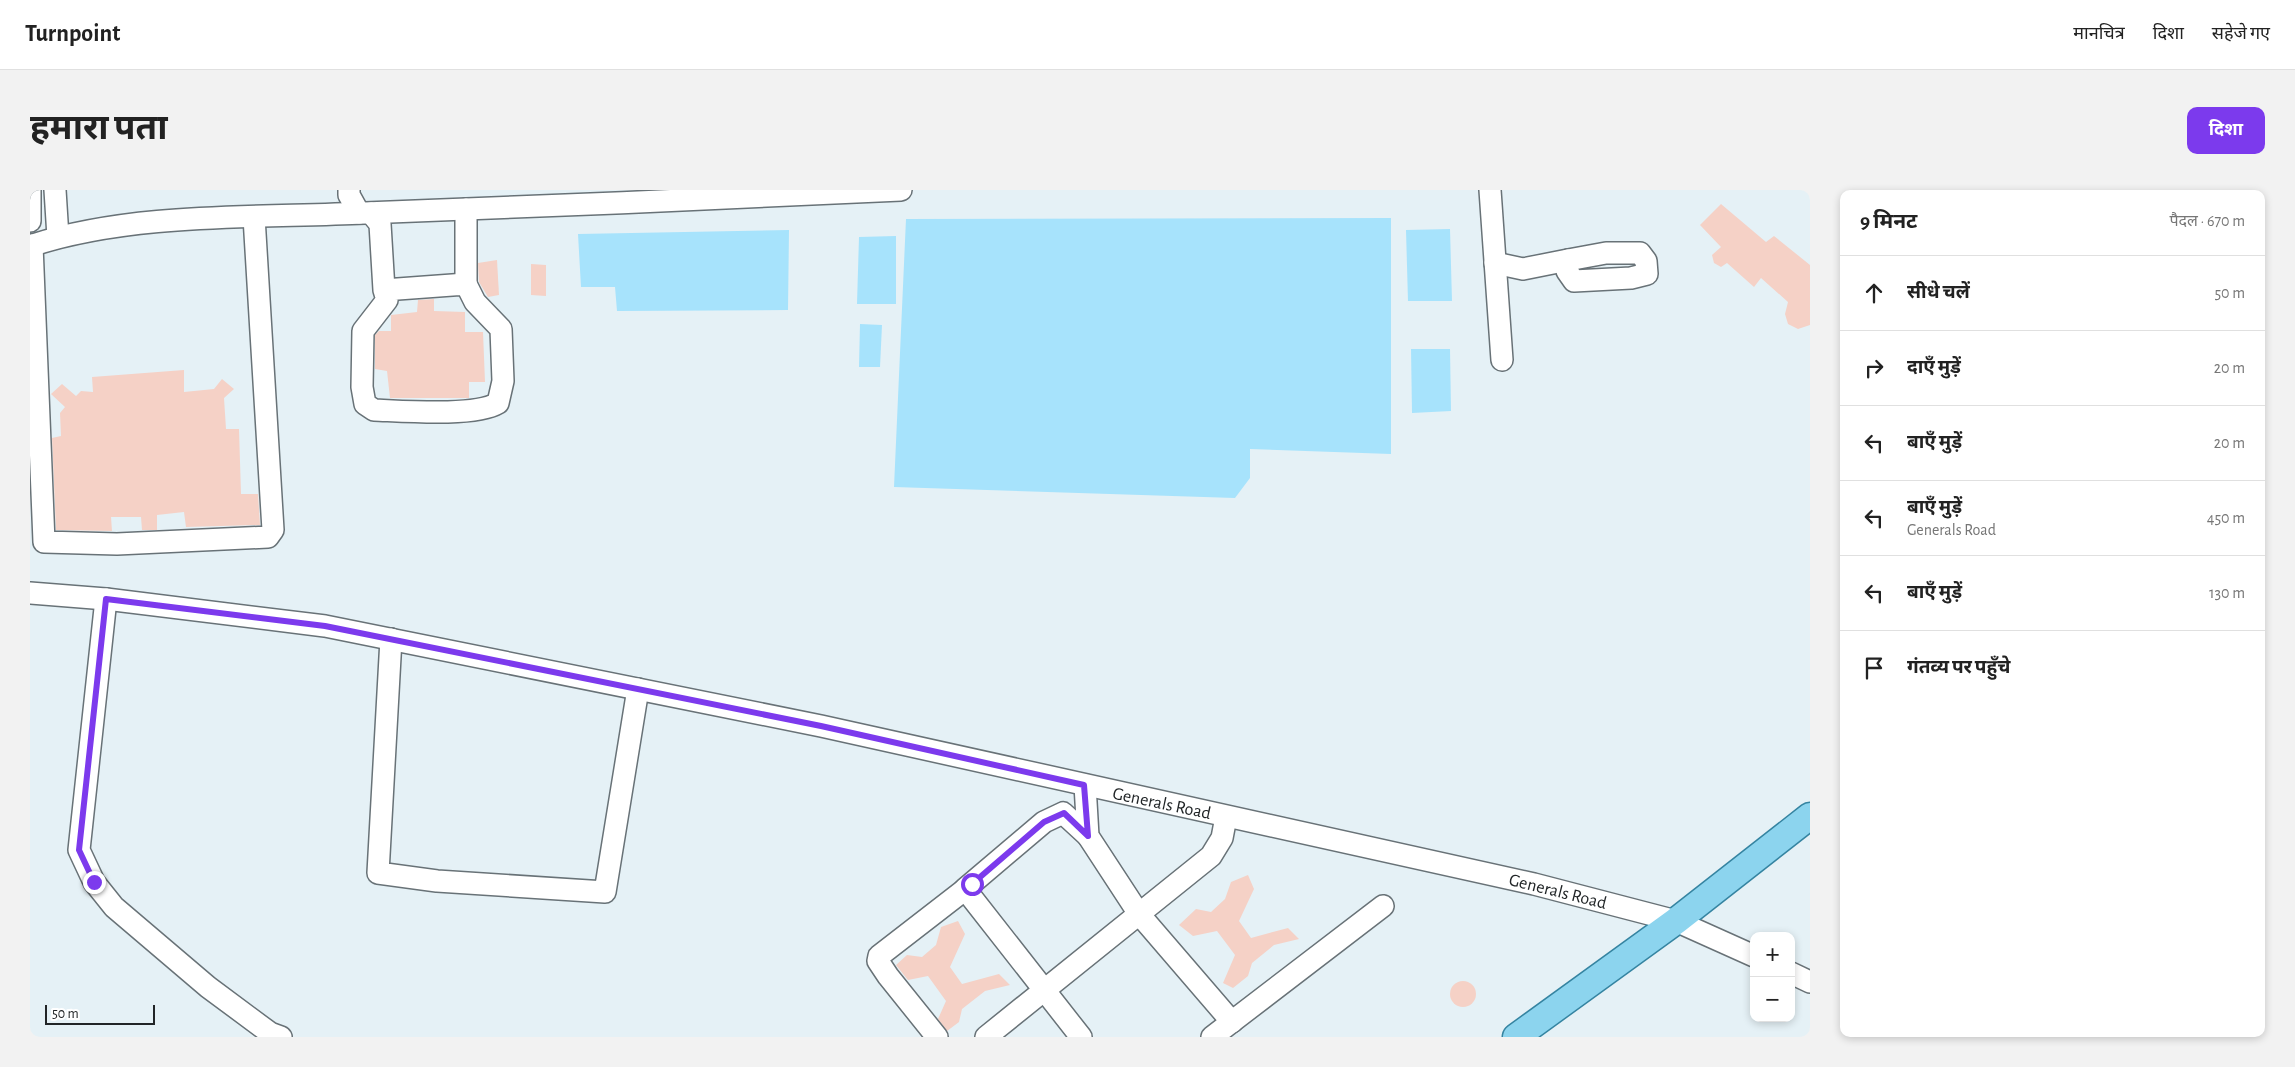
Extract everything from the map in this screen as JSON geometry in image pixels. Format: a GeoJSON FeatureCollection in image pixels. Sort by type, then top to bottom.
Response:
{"type":"FeatureCollection","features":[{"type":"Feature","properties":{"kind":"main road"},"geometry":{"type":"LineString","coordinates":[[1516,1037],[1676,921],[1810,816]]}},
{"type":"Feature","properties":{"kind":"street"},"geometry":{"type":"LineString","coordinates":[[30,190],[30,221]]}},
{"type":"Feature","properties":{"kind":"street"},"geometry":{"type":"LineString","coordinates":[[55,190],[58,237]]}},
{"type":"Feature","properties":{"kind":"street"},"geometry":{"type":"LineString","coordinates":[[348,190],[349,195],[366,213],[380,224],[384,290],[387,300],[363,332],[362,387],[365,404],[374,410],[452,411],[491,408],[498,403],[503,381],[502,329],[475,302],[466,284],[466,209]]}},
{"type":"Feature","properties":{"kind":"street"},"geometry":{"type":"LineString","coordinates":[[254,217],[273,530],[268,537],[116,544],[44,542],[31,246],[58,237],[165,221],[254,217],[466,209],[608,197],[900,190]]}},
{"type":"Feature","properties":{"kind":"street"},"geometry":{"type":"LineString","coordinates":[[1490,190],[1502,360]]}},
{"type":"Feature","properties":{"kind":"street"},"geometry":{"type":"LineString","coordinates":[[1495,263],[1523,268],[1568,260]]}},
{"type":"Feature","properties":{"kind":"street"},"geometry":{"type":"LineString","coordinates":[[384,290],[466,284]]}},
{"type":"Feature","properties":{"kind":"street","name":"Generals Road"},"geometry":{"type":"LineString","coordinates":[[30,593],[106,599],[325,626],[821,726],[1534,884],[1676,921],[1750,954]]}},
{"type":"Feature","properties":{"kind":"street"},"geometry":{"type":"LineString","coordinates":[[106,599],[79,850],[94,882],[114,907],[208,987],[270,1033],[281,1037]]}},
{"type":"Feature","properties":{"kind":"street"},"geometry":{"type":"LineString","coordinates":[[391,639],[378,873],[437,881],[605,892],[638,689]]}},
{"type":"Feature","properties":{"kind":"street"},"geometry":{"type":"LineString","coordinates":[[1084,785],[1088,836]]}},
{"type":"Feature","properties":{"kind":"street"},"geometry":{"type":"LineString","coordinates":[[937,1037],[888,976],[878,961],[879,956],[972,884],[1044,822],[1064,813],[1088,836],[1139,914],[1232,1022]]}},
{"type":"Feature","properties":{"kind":"street"},"geometry":{"type":"LineString","coordinates":[[986,1037],[1211,856],[1222,838],[1226,816]]}},
{"type":"Feature","properties":{"kind":"street"},"geometry":{"type":"LineString","coordinates":[[972,884],[965,889],[1081,1037]]}},
{"type":"Feature","properties":{"kind":"street"},"geometry":{"type":"LineString","coordinates":[[1212,1037],[1383,906]]}},
{"type":"Feature","properties":{"kind":"street"},"geometry":{"type":"LineString","coordinates":[[1795,975],[1810,982]]}},
{"type":"Feature","properties":{"kind":"shaded area"},"geometry":{"type":"Polygon","coordinates":[[[1391,218],[1391,454],[1250,449],[1250,478],[1235,498],[894,487],[906,219],[1391,218]]]}},
{"type":"Feature","properties":{"kind":"shaded area"},"geometry":{"type":"Polygon","coordinates":[[[1450,229],[1452,301],[1408,301],[1406,230],[1450,229]]]}},
{"type":"Feature","properties":{"kind":"shaded area"},"geometry":{"type":"Polygon","coordinates":[[[789,230],[788,310],[617,311],[615,287],[581,287],[578,234],[789,230]]]}},
{"type":"Feature","properties":{"kind":"shaded area"},"geometry":{"type":"Polygon","coordinates":[[[896,236],[896,304],[857,304],[859,237],[896,236]]]}},
{"type":"Feature","properties":{"kind":"shaded area"},"geometry":{"type":"Polygon","coordinates":[[[860,324],[882,325],[880,367],[859,367],[860,324]]]}},
{"type":"Feature","properties":{"kind":"shaded area"},"geometry":{"type":"Polygon","coordinates":[[[1411,349],[1450,349],[1451,411],[1412,413],[1411,349]]]}},
{"type":"Feature","properties":{"kind":"building"},"geometry":{"type":"Polygon","coordinates":[[[1721,204],[1766,242],[1774,236],[1810,265],[1810,325],[1798,329],[1788,324],[1785,314],[1788,302],[1761,278],[1754,287],[1727,263],[1721,267],[1714,263],[1712,255],[1721,247],[1700,225],[1721,204]]]}},
{"type":"Feature","properties":{"kind":"building"},"geometry":{"type":"Polygon","coordinates":[[[497,260],[499,295],[488,297],[479,282],[478,263],[497,260]]]}},
{"type":"Feature","properties":{"kind":"building"},"geometry":{"type":"Polygon","coordinates":[[[531,264],[546,265],[546,296],[531,295],[531,264]]]}},
{"type":"Feature","properties":{"kind":"building"},"geometry":{"type":"Polygon","coordinates":[[[434,299],[434,311],[465,312],[465,332],[483,332],[485,382],[469,382],[469,398],[390,398],[387,371],[375,369],[375,335],[379,331],[391,331],[391,315],[417,312],[418,300],[434,299]]]}},
{"type":"Feature","properties":{"kind":"building"},"geometry":{"type":"Polygon","coordinates":[[[184,370],[184,392],[214,389],[222,379],[234,389],[224,398],[226,429],[239,429],[241,494],[258,494],[260,525],[186,527],[184,512],[157,515],[157,530],[142,530],[141,517],[111,517],[112,531],[56,530],[52,438],[61,436],[60,413],[65,407],[51,394],[62,384],[76,396],[81,391],[93,392],[92,377],[184,370]]]}},
{"type":"Feature","properties":{"kind":"building"},"geometry":{"type":"Polygon","coordinates":[[[1248,875],[1254,889],[1239,921],[1251,938],[1288,928],[1299,939],[1274,945],[1252,963],[1248,976],[1233,988],[1223,983],[1235,955],[1217,931],[1193,936],[1179,925],[1196,909],[1211,912],[1225,899],[1231,882],[1248,875]]]}},
{"type":"Feature","properties":{"kind":"building"},"geometry":{"type":"Polygon","coordinates":[[[958,921],[965,934],[950,967],[962,984],[999,974],[1010,985],[985,991],[962,1009],[959,1022],[947,1031],[938,1019],[946,1001],[928,976],[908,980],[896,965],[907,955],[922,957],[936,945],[941,927],[958,921]]]}},
{"type":"Feature","properties":{"kind":"building"},"geometry":{"type":"Polygon","coordinates":[[[1463,981],[1472,985],[1476,994],[1472,1003],[1463,1007],[1454,1003],[1450,994],[1454,985],[1463,981]]]}},
{"type":"Feature","properties":{"kind":"route"},"geometry":{"type":"LineString","coordinates":[[94,882],[79,850],[106,599],[325,626],[821,726],[1084,785],[1088,836],[1064,813],[1044,822],[972,884]]}}]}
